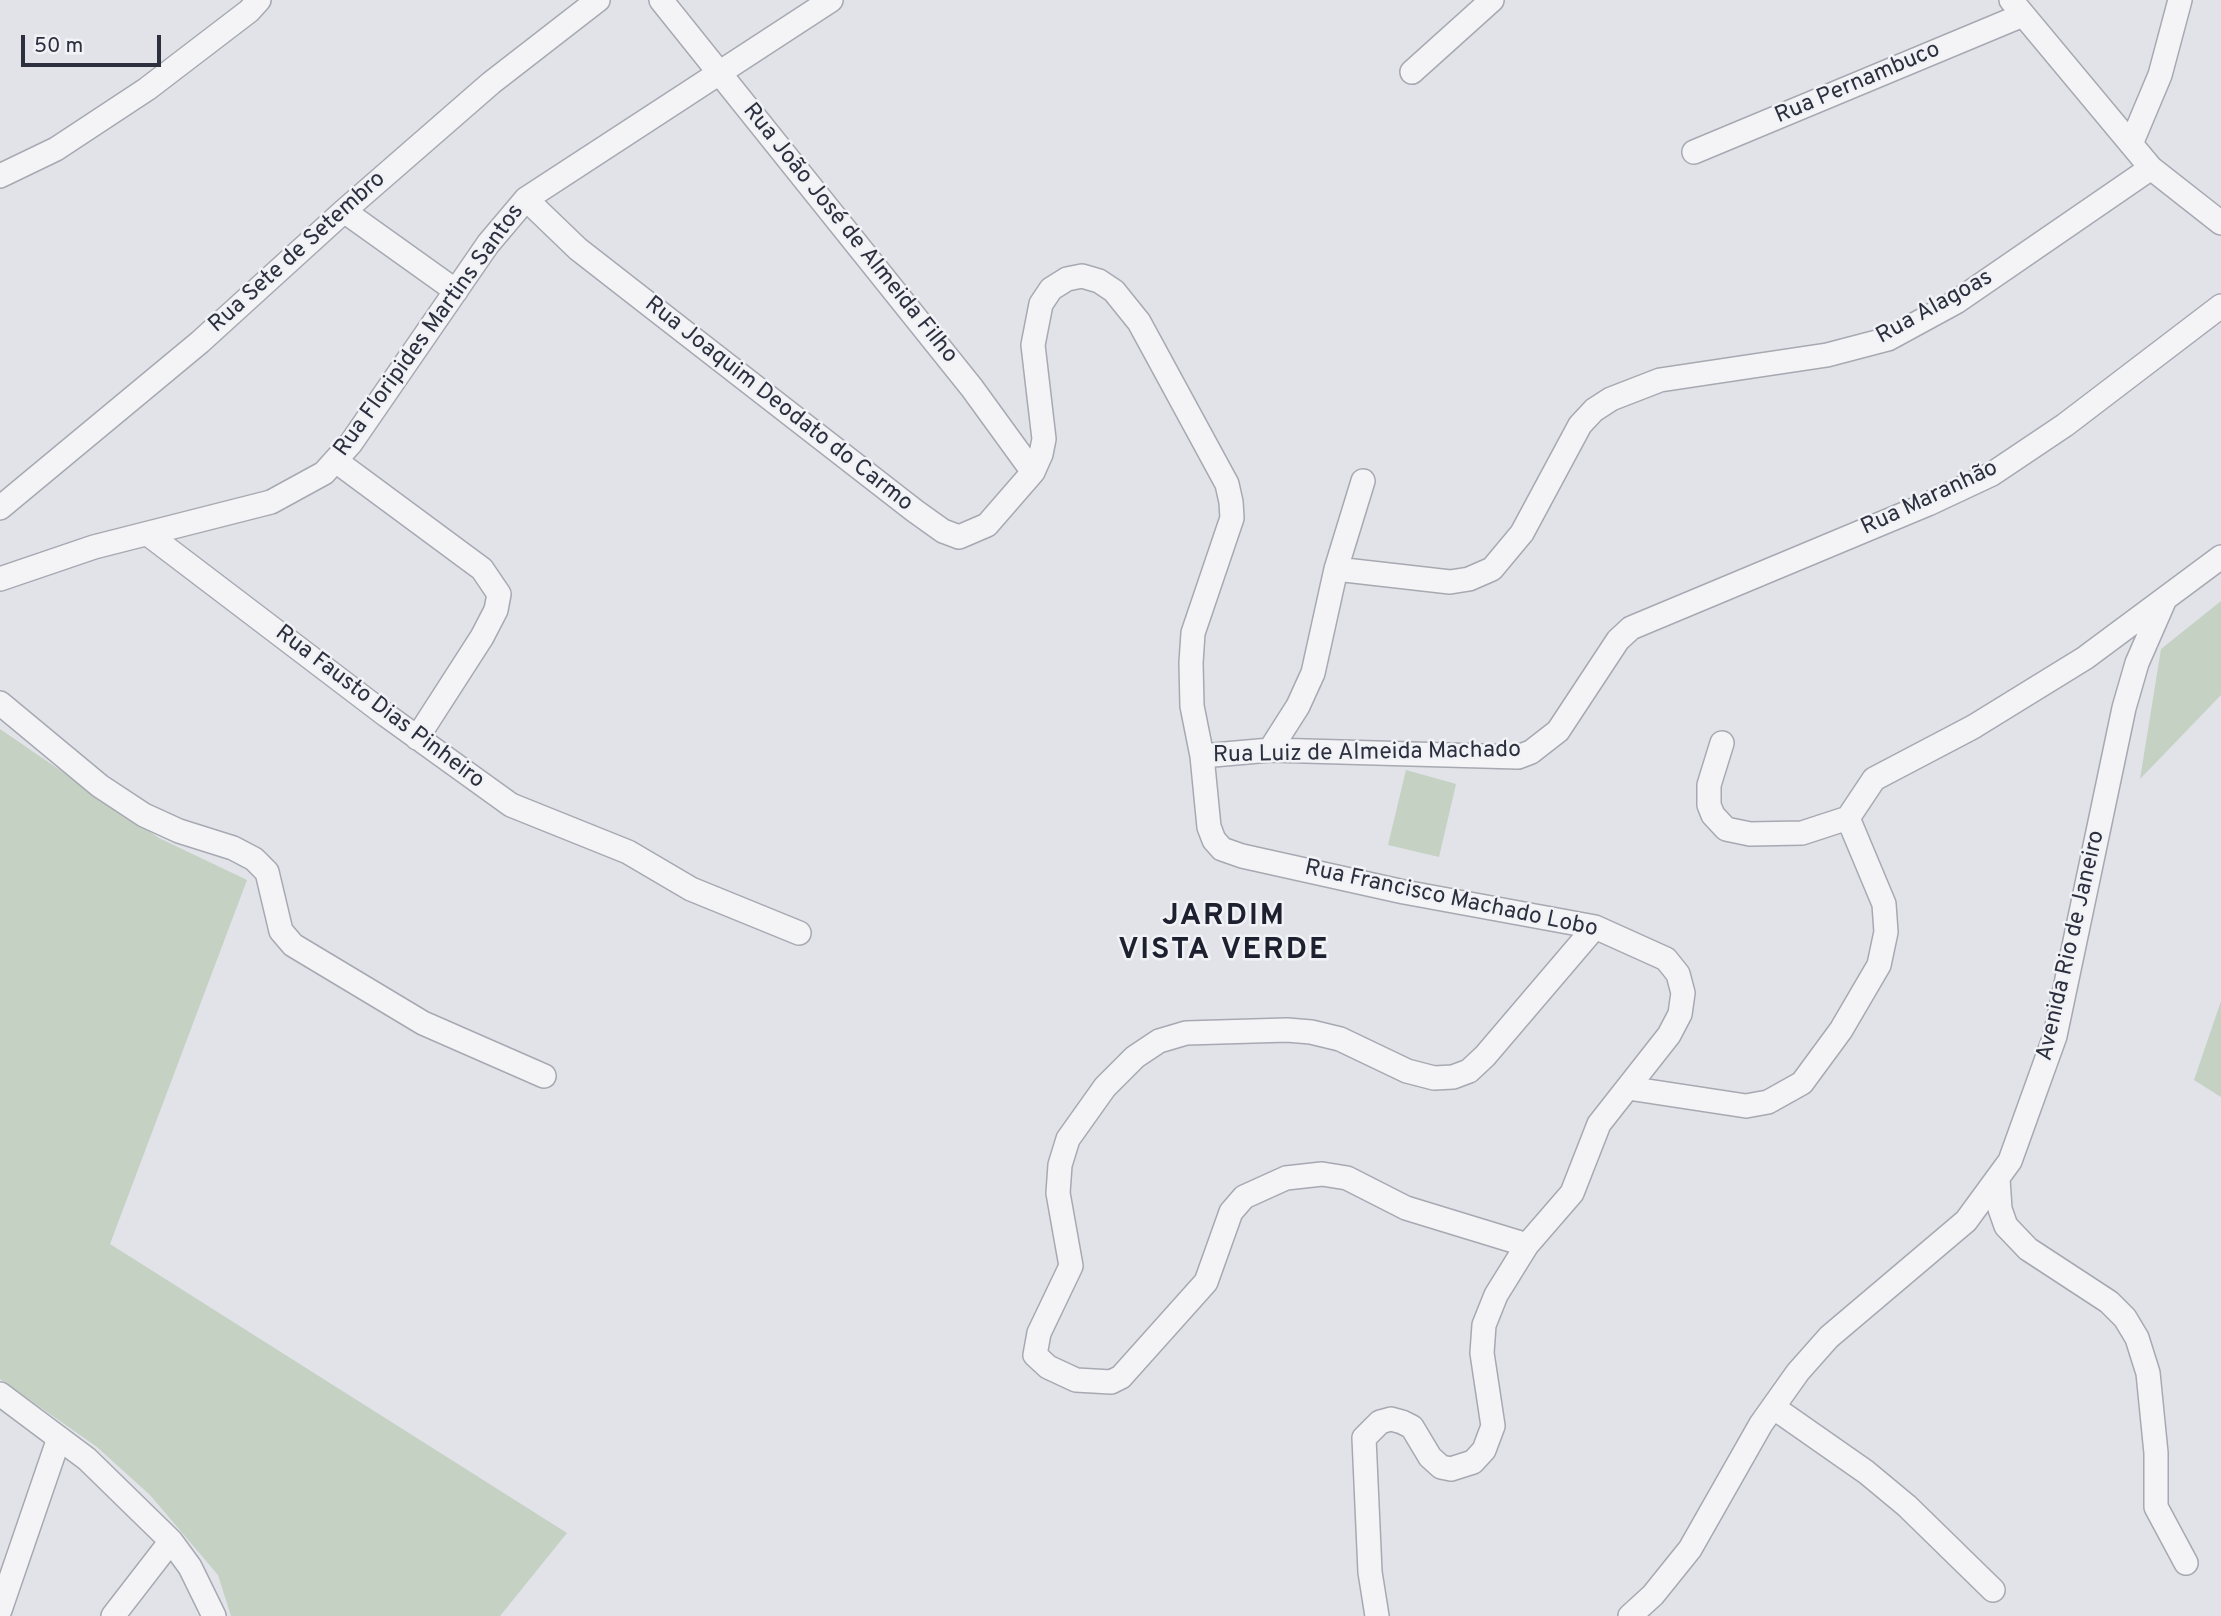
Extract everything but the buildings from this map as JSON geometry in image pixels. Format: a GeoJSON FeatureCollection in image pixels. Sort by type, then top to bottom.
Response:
{"type":"FeatureCollection","features":[{"type":"Feature","properties":{"kind":"street"},"geometry":{"type":"LineString","coordinates":[[0,176],[56,149],[147,89],[249,11],[259,0]]}},
{"type":"Feature","properties":{"kind":"street","name":"Rua Sete de Setembro"},"geometry":{"type":"LineString","coordinates":[[0,508],[200,342],[344,211],[491,83],[598,0]]}},
{"type":"Feature","properties":{"kind":"street","name":"Rua João José de Almeida Filho"},"geometry":{"type":"LineString","coordinates":[[661,0],[964,377],[1033,472]]}},
{"type":"Feature","properties":{"kind":"street","name":"Rua Floripides Martins Santos"},"geometry":{"type":"LineString","coordinates":[[0,579],[94,547],[271,502],[308,484],[336,461],[488,244],[526,199],[831,0]]}},
{"type":"Feature","properties":{"kind":"street"},"geometry":{"type":"LineString","coordinates":[[1412,72],[1492,0]]}},
{"type":"Feature","properties":{"kind":"street"},"geometry":{"type":"LineString","coordinates":[[2131,144],[2160,75],[2180,0]]}},
{"type":"Feature","properties":{"kind":"street"},"geometry":{"type":"LineString","coordinates":[[2017,8],[2151,168],[2221,223]]}},
{"type":"Feature","properties":{"kind":"street","name":"Rua Pernambuco"},"geometry":{"type":"LineString","coordinates":[[1694,152],[2017,8]]}},
{"type":"Feature","properties":{"kind":"street","name":"Rua Alagoas"},"geometry":{"type":"LineString","coordinates":[[1336,569],[1450,582],[1469,579],[1492,569],[1522,533],[1580,425],[1594,410],[1611,399],[1660,380],[1837,353],[1888,339],[1956,302],[2151,168]]}},
{"type":"Feature","properties":{"kind":"street","name":"Rua Joaquim Deodato do Carmo"},"geometry":{"type":"LineString","coordinates":[[526,199],[578,248],[943,531],[960,537],[987,526],[1033,472]]}},
{"type":"Feature","properties":{"kind":"street"},"geometry":{"type":"LineString","coordinates":[[344,211],[456,291]]}},
{"type":"Feature","properties":{"kind":"street","name":"Rua Luiz de Almeida Machado"},"geometry":{"type":"LineString","coordinates":[[1033,472],[1044,439],[1035,372],[1034,328],[1041,304],[1051,289],[1067,279],[1082,276],[1099,281],[1114,291],[1139,322],[1229,493],[1232,518],[1194,632],[1192,706],[1202,756],[1270,750],[1518,757],[1544,744],[1558,731],[1618,640],[1631,628],[1723,588]]}},
{"type":"Feature","properties":{"kind":"street","name":"Rua Maranhão"},"geometry":{"type":"LineString","coordinates":[[1723,588],[1927,505],[1992,474],[2065,425],[2221,306]]}},
{"type":"Feature","properties":{"kind":"street"},"geometry":{"type":"LineString","coordinates":[[336,461],[482,569],[499,594],[496,610],[482,637],[417,738]]}},
{"type":"Feature","properties":{"kind":"street"},"geometry":{"type":"LineString","coordinates":[[1270,750],[1298,706],[1313,673],[1336,569],[1363,481]]}},
{"type":"Feature","properties":{"kind":"street","name":"Rua Fausto Dias Pinheiro"},"geometry":{"type":"LineString","coordinates":[[148,534],[417,738],[511,805],[628,852],[691,889],[799,933]]}},
{"type":"Feature","properties":{"kind":"street"},"geometry":{"type":"LineString","coordinates":[[1722,743],[1709,785],[1709,805],[1713,815],[1726,829],[1750,834],[1802,833],[1848,818],[1874,779],[1973,727],[2085,659],[2221,558]]}},
{"type":"Feature","properties":{"kind":"street","name":"Avenida Rio de Janeiro"},"geometry":{"type":"LineString","coordinates":[[1630,1616],[1653,1595],[1690,1549],[1773,1407],[1829,1337],[1966,1221],[2010,1161],[2055,1036],[2124,708],[2137,663],[2165,599]]}},
{"type":"Feature","properties":{"kind":"street"},"geometry":{"type":"LineString","coordinates":[[0,703],[100,786],[144,815],[178,831],[233,848],[254,859],[267,872],[281,931],[293,945],[423,1023],[544,1076]]}},
{"type":"Feature","properties":{"kind":"street","name":"Rua Francisco Machado Lobo"},"geometry":{"type":"LineString","coordinates":[[1202,756],[1209,827],[1223,849],[1242,856],[1404,892],[1595,927],[1666,959],[1678,974],[1683,993],[1680,1014],[1669,1035],[1599,1124],[1572,1193],[1527,1245],[1496,1295],[1484,1325],[1482,1353],[1493,1426],[1484,1450],[1473,1462],[1451,1469],[1441,1467],[1430,1457],[1412,1427],[1402,1422],[1391,1419],[1380,1422],[1364,1438],[1370,1572],[1377,1616]]}},
{"type":"Feature","properties":{"kind":"street"},"geometry":{"type":"LineString","coordinates":[[1628,1088],[1746,1106],[1768,1102],[1802,1083],[1818,1065],[1870,983],[1879,965],[1886,932],[1884,904],[1877,882],[1848,818]]}},
{"type":"Feature","properties":{"kind":"street"},"geometry":{"type":"LineString","coordinates":[[1527,1245],[1406,1208],[1347,1178],[1322,1174],[1286,1178],[1244,1197],[1231,1212],[1206,1282],[1121,1377],[1111,1381],[1076,1380],[1048,1367],[1035,1355],[1039,1334],[1071,1266],[1058,1193],[1060,1165],[1068,1139],[1105,1087],[1135,1058],[1159,1041],[1186,1033],[1287,1030],[1340,1039],[1407,1071],[1434,1078],[1453,1077],[1469,1071],[1485,1056],[1595,927]]}},
{"type":"Feature","properties":{"kind":"street"},"geometry":{"type":"LineString","coordinates":[[1998,1179],[2000,1209],[2006,1226],[2028,1249],[2109,1302],[2125,1318],[2137,1338],[2148,1373],[2156,1453],[2156,1507],[2186,1563]]}},
{"type":"Feature","properties":{"kind":"street"},"geometry":{"type":"LineString","coordinates":[[0,1394],[87,1459],[171,1541],[190,1567],[215,1616]]}},
{"type":"Feature","properties":{"kind":"street"},"geometry":{"type":"LineString","coordinates":[[1773,1407],[1866,1472],[1908,1506],[1993,1590]]}},
{"type":"Feature","properties":{"kind":"street"},"geometry":{"type":"LineString","coordinates":[[0,1610],[58,1438]]}},
{"type":"Feature","properties":{"kind":"street"},"geometry":{"type":"LineString","coordinates":[[113,1616],[171,1541]]}},
{"type":"Feature","properties":{"kind":"green space"},"geometry":{"type":"Polygon","coordinates":[[[2221,601],[2221,695],[2140,779],[2161,649],[2221,601]]]}},
{"type":"Feature","properties":{"kind":"green space"},"geometry":{"type":"Polygon","coordinates":[[[0,729],[159,838],[247,880],[110,1244],[567,1533],[500,1616],[231,1616],[218,1575],[150,1495],[97,1447],[0,1379],[0,729]]]}},
{"type":"Feature","properties":{"kind":"green space"},"geometry":{"type":"Polygon","coordinates":[[[1406,770],[1456,784],[1439,857],[1388,845],[1406,770]]]}},
{"type":"Feature","properties":{"kind":"green space"},"geometry":{"type":"Polygon","coordinates":[[[2221,1001],[2221,1097],[2194,1080],[2221,1001]]]}},
{"type":"Feature","properties":{"kind":"district","name":"JARDIM VISTA VERDE"},"geometry":{"type":"Point","coordinates":[1224,935]}}]}
